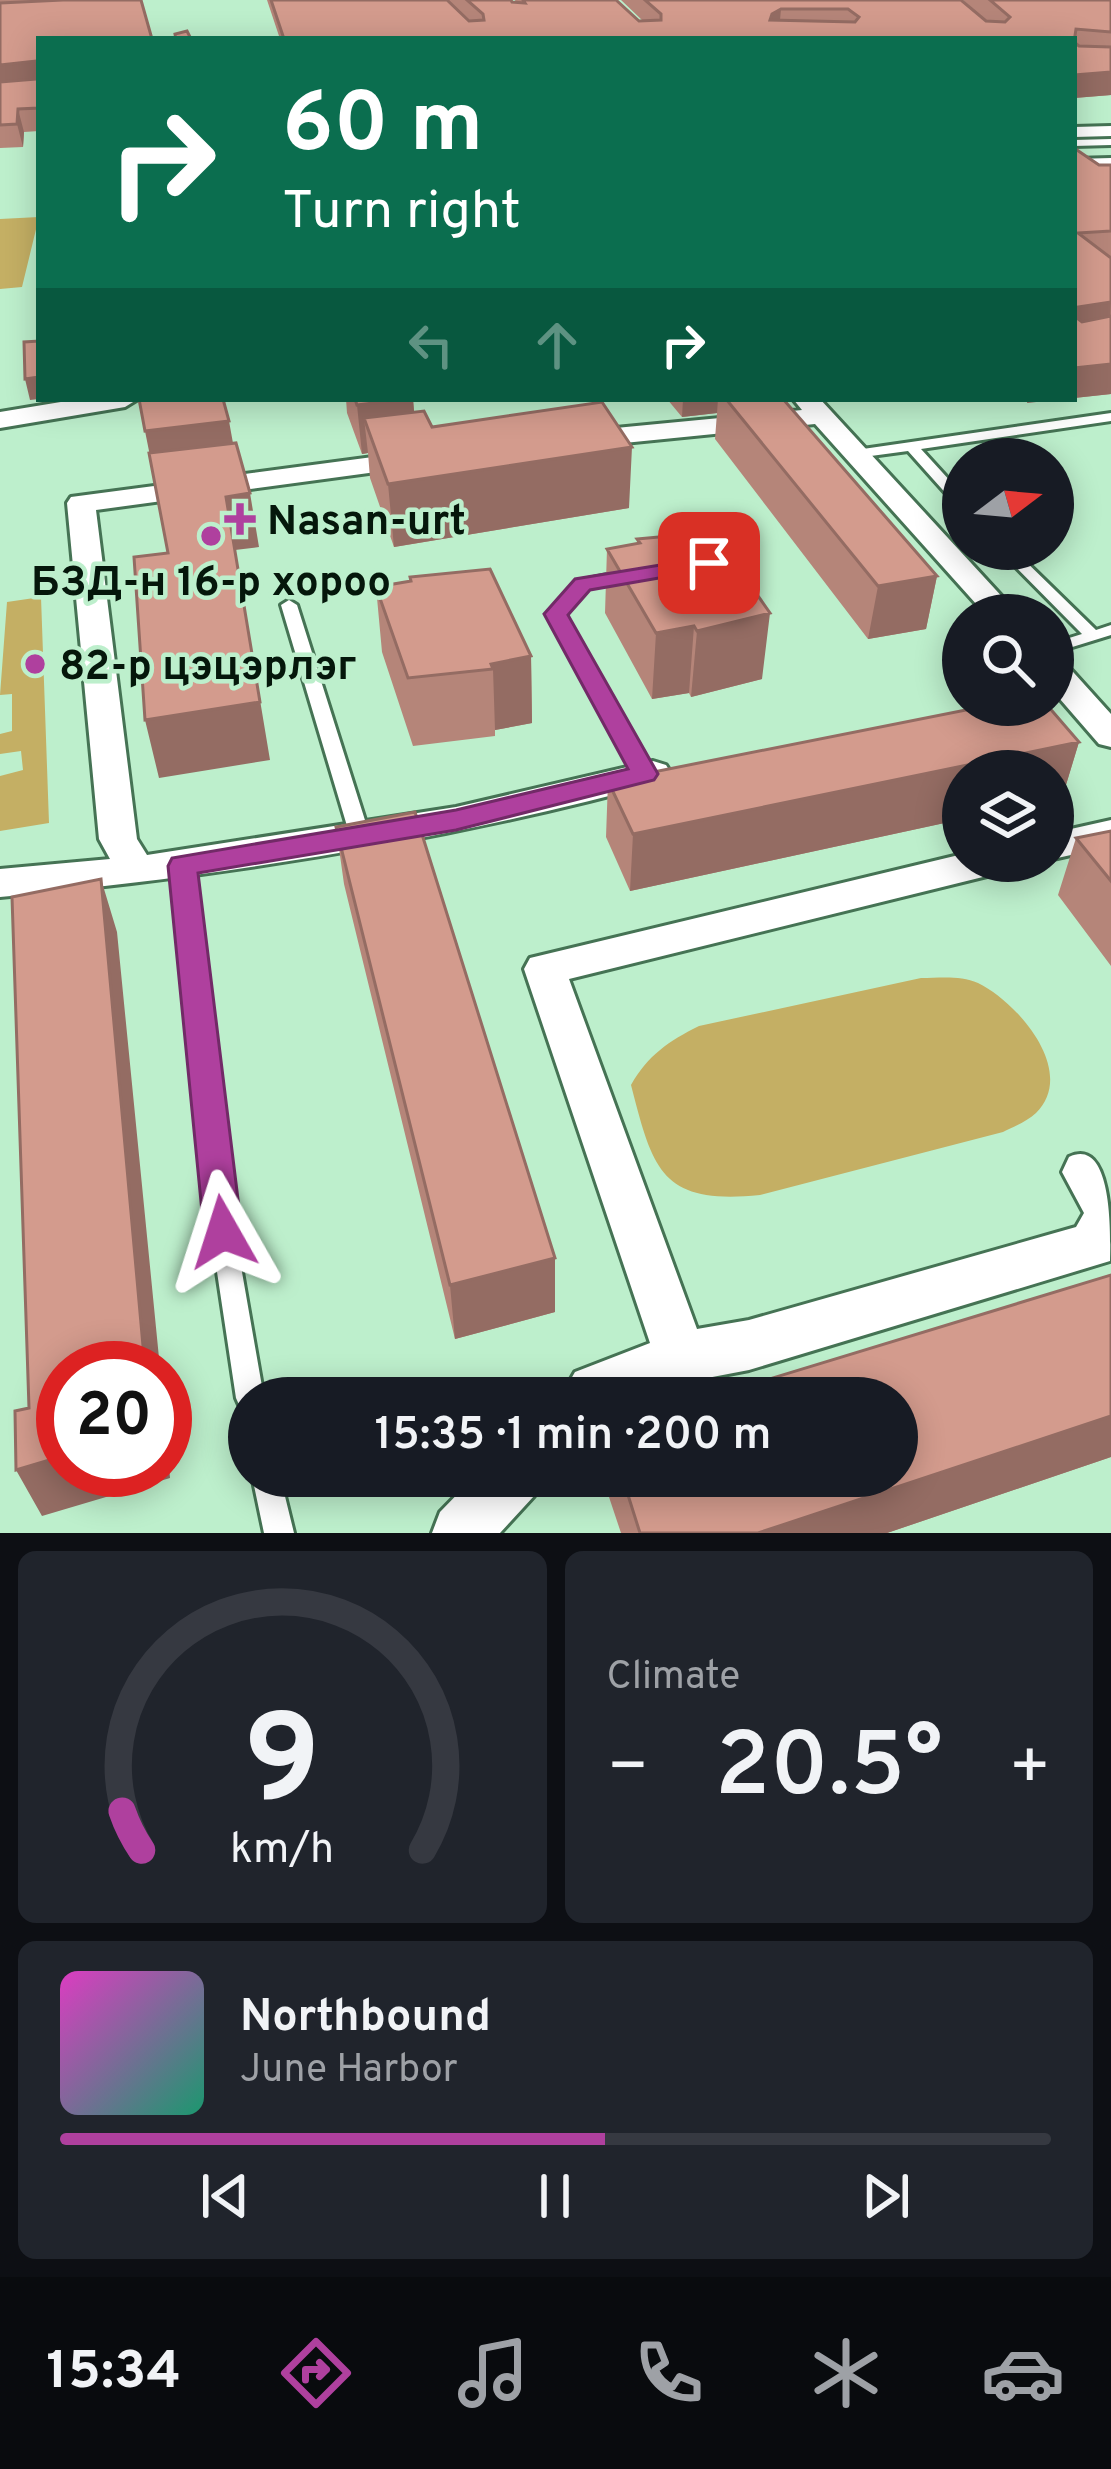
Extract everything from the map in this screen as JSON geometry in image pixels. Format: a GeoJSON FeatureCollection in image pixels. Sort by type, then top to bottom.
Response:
{"type":"FeatureCollection","features":[{"type":"Feature","properties":{"kind":"street"},"geometry":{"type":"LineString","coordinates":[[1077,132],[1111,131]]}},
{"type":"Feature","properties":{"kind":"street"},"geometry":{"type":"LineString","coordinates":[[0,420],[107,402]]}},
{"type":"Feature","properties":{"kind":"street"},"geometry":{"type":"LineString","coordinates":[[539,444],[814,407],[984,594]]}},
{"type":"Feature","properties":{"kind":"street"},"geometry":{"type":"LineString","coordinates":[[137,871],[118,839],[81,503],[438,456]]}},
{"type":"Feature","properties":{"kind":"street"},"geometry":{"type":"LineString","coordinates":[[1074,698],[1111,736]]}},
{"type":"Feature","properties":{"kind":"street"},"geometry":{"type":"LineString","coordinates":[[0,883],[183,866],[456,820],[644,774],[690,769]]}},
{"type":"Feature","properties":{"kind":"street"},"geometry":{"type":"LineString","coordinates":[[1074,841],[1111,833]]}},
{"type":"Feature","properties":{"kind":"street"},"geometry":{"type":"LineString","coordinates":[[681,1357],[593,1117],[545,969],[942,873]]}},
{"type":"Feature","properties":{"kind":"street"},"geometry":{"type":"LineString","coordinates":[[628,1377],[681,1357],[749,1345],[1092,1245],[1110,1213],[1086,1172]]}},
{"type":"Feature","properties":{"kind":"street"},"geometry":{"type":"LineString","coordinates":[[461,1533],[494,1497]]}},
{"type":"Feature","properties":{"kind":"lane"},"geometry":{"type":"LineString","coordinates":[[1077,143],[1111,142]]}},
{"type":"Feature","properties":{"kind":"lane"},"geometry":{"type":"LineString","coordinates":[[1077,162],[1111,161]]}},
{"type":"Feature","properties":{"kind":"lane"},"geometry":{"type":"LineString","coordinates":[[856,454],[1111,417]]}},
{"type":"Feature","properties":{"kind":"lane"},"geometry":{"type":"LineString","coordinates":[[910,446],[942,481]]}},
{"type":"Feature","properties":{"kind":"lane"},"geometry":{"type":"LineString","coordinates":[[1029,570],[1102,633]]}},
{"type":"Feature","properties":{"kind":"lane"},"geometry":{"type":"LineString","coordinates":[[643,574],[583,584],[556,614],[644,774]]}},
{"type":"Feature","properties":{"kind":"lane"},"geometry":{"type":"LineString","coordinates":[[289,605],[360,836]]}},
{"type":"Feature","properties":{"kind":"lane"},"geometry":{"type":"LineString","coordinates":[[183,866],[223,1232],[247,1377]]}},
{"type":"Feature","properties":{"kind":"lane"},"geometry":{"type":"LineString","coordinates":[[271,1497],[279,1533]]}},
{"type":"Feature","properties":{"kind":"shaded area"},"geometry":{"type":"Polygon","coordinates":[[[36,217],[22,287],[0,289],[0,219],[36,217]]]}},
{"type":"Feature","properties":{"kind":"shaded area"},"geometry":{"type":"Polygon","coordinates":[[[41,597],[49,823],[0,831],[0,776],[23,770],[21,751],[0,754],[0,734],[12,731],[12,694],[0,695],[7,602],[41,597]]]}},
{"type":"Feature","properties":{"kind":"shaded area"},"geometry":{"type":"Polygon","coordinates":[[[921,978],[978,983],[1025,1021],[1046,1058],[1050,1078],[1047,1096],[1033,1116],[1003,1132],[760,1195],[701,1194],[681,1187],[655,1160],[631,1085],[645,1065],[678,1037],[699,1026],[921,978]]]}},
{"type":"Feature","properties":{"kind":"building"},"geometry":{"type":"Polygon","coordinates":[[[141,0],[151,36],[36,36],[36,61],[0,65],[0,3],[141,0]]]}},
{"type":"Feature","properties":{"kind":"building"},"geometry":{"type":"Polygon","coordinates":[[[271,0],[447,0],[469,21],[484,20],[467,0],[616,0],[639,21],[661,20],[661,14],[645,0],[961,0],[986,21],[1005,22],[1010,17],[990,0],[1111,0],[1111,32],[1076,29],[1075,36],[283,36],[271,0]],[[781,9],[770,20],[855,22],[859,17],[848,9],[781,9]]]}},
{"type":"Feature","properties":{"kind":"building"},"geometry":{"type":"Polygon","coordinates":[[[1077,44],[1111,47],[1111,72],[1077,75],[1077,44]]]}},
{"type":"Feature","properties":{"kind":"building"},"geometry":{"type":"Polygon","coordinates":[[[36,70],[36,108],[18,109],[17,124],[0,125],[0,82],[35,79],[36,70]]]}},
{"type":"Feature","properties":{"kind":"building"},"geometry":{"type":"Polygon","coordinates":[[[1077,150],[1099,165],[1111,165],[1111,231],[1078,233],[1111,258],[1111,302],[1078,307],[1077,318],[1077,150]]]}},
{"type":"Feature","properties":{"kind":"building"},"geometry":{"type":"Polygon","coordinates":[[[1111,316],[1111,364],[1077,368],[1077,318],[1082,322],[1111,316]]]}},
{"type":"Feature","properties":{"kind":"building"},"geometry":{"type":"Polygon","coordinates":[[[36,341],[36,377],[25,379],[24,342],[36,341]]]}},
{"type":"Feature","properties":{"kind":"building"},"geometry":{"type":"Polygon","coordinates":[[[140,402],[224,402],[229,421],[145,431],[140,402]]]}},
{"type":"Feature","properties":{"kind":"building"},"geometry":{"type":"Polygon","coordinates":[[[602,402],[632,447],[388,484],[364,418],[424,411],[432,427],[602,402]]]}},
{"type":"Feature","properties":{"kind":"building"},"geometry":{"type":"Polygon","coordinates":[[[728,402],[786,402],[937,576],[878,586],[728,402]]]}},
{"type":"Feature","properties":{"kind":"building"},"geometry":{"type":"Polygon","coordinates":[[[236,443],[250,493],[226,497],[260,702],[145,720],[134,557],[168,553],[149,453],[236,443]]]}},
{"type":"Feature","properties":{"kind":"building"},"geometry":{"type":"Polygon","coordinates":[[[713,532],[770,613],[697,631],[694,626],[656,633],[607,549],[640,543],[637,539],[713,532]]]}},
{"type":"Feature","properties":{"kind":"building"},"geometry":{"type":"Polygon","coordinates":[[[490,569],[531,656],[491,664],[493,669],[408,678],[376,587],[411,581],[410,577],[490,569]]]}},
{"type":"Feature","properties":{"kind":"building"},"geometry":{"type":"Polygon","coordinates":[[[942,715],[942,726],[1065,726],[1079,742],[1040,750],[942,750],[942,770],[633,834],[608,781],[942,715]]]}},
{"type":"Feature","properties":{"kind":"building"},"geometry":{"type":"Polygon","coordinates":[[[415,812],[555,1258],[450,1285],[336,827],[415,812]]]}},
{"type":"Feature","properties":{"kind":"building"},"geometry":{"type":"Polygon","coordinates":[[[1111,831],[1111,881],[1076,838],[1111,831]]]}},
{"type":"Feature","properties":{"kind":"building"},"geometry":{"type":"Polygon","coordinates":[[[101,879],[143,1341],[36,1341],[36,1464],[16,1470],[15,1411],[29,1408],[12,897],[101,879]]]}},
{"type":"Feature","properties":{"kind":"building"},"geometry":{"type":"Polygon","coordinates":[[[1111,1275],[1111,1416],[918,1480],[918,1377],[776,1377],[1111,1275]]]}},
{"type":"Feature","properties":{"kind":"building"},"geometry":{"type":"Polygon","coordinates":[[[629,1497],[867,1497],[758,1533],[640,1533],[629,1497]]]}},
{"type":"Feature","properties":{"kind":"place","name":"Nasan-urt"},"geometry":{"type":"Point","coordinates":[240,519]}},
{"type":"Feature","properties":{"kind":"place","name":"БЗД-н 16-р хороо"},"geometry":{"type":"Point","coordinates":[211,536]}},
{"type":"Feature","properties":{"kind":"place","name":"82-р цэцэрлэг"},"geometry":{"type":"Point","coordinates":[35,664]}},
{"type":"Feature","properties":{"kind":"route"},"geometry":{"type":"LineString","coordinates":[[223,1232],[183,866],[456,820],[644,774],[556,614],[583,584],[709,563]]}}]}
